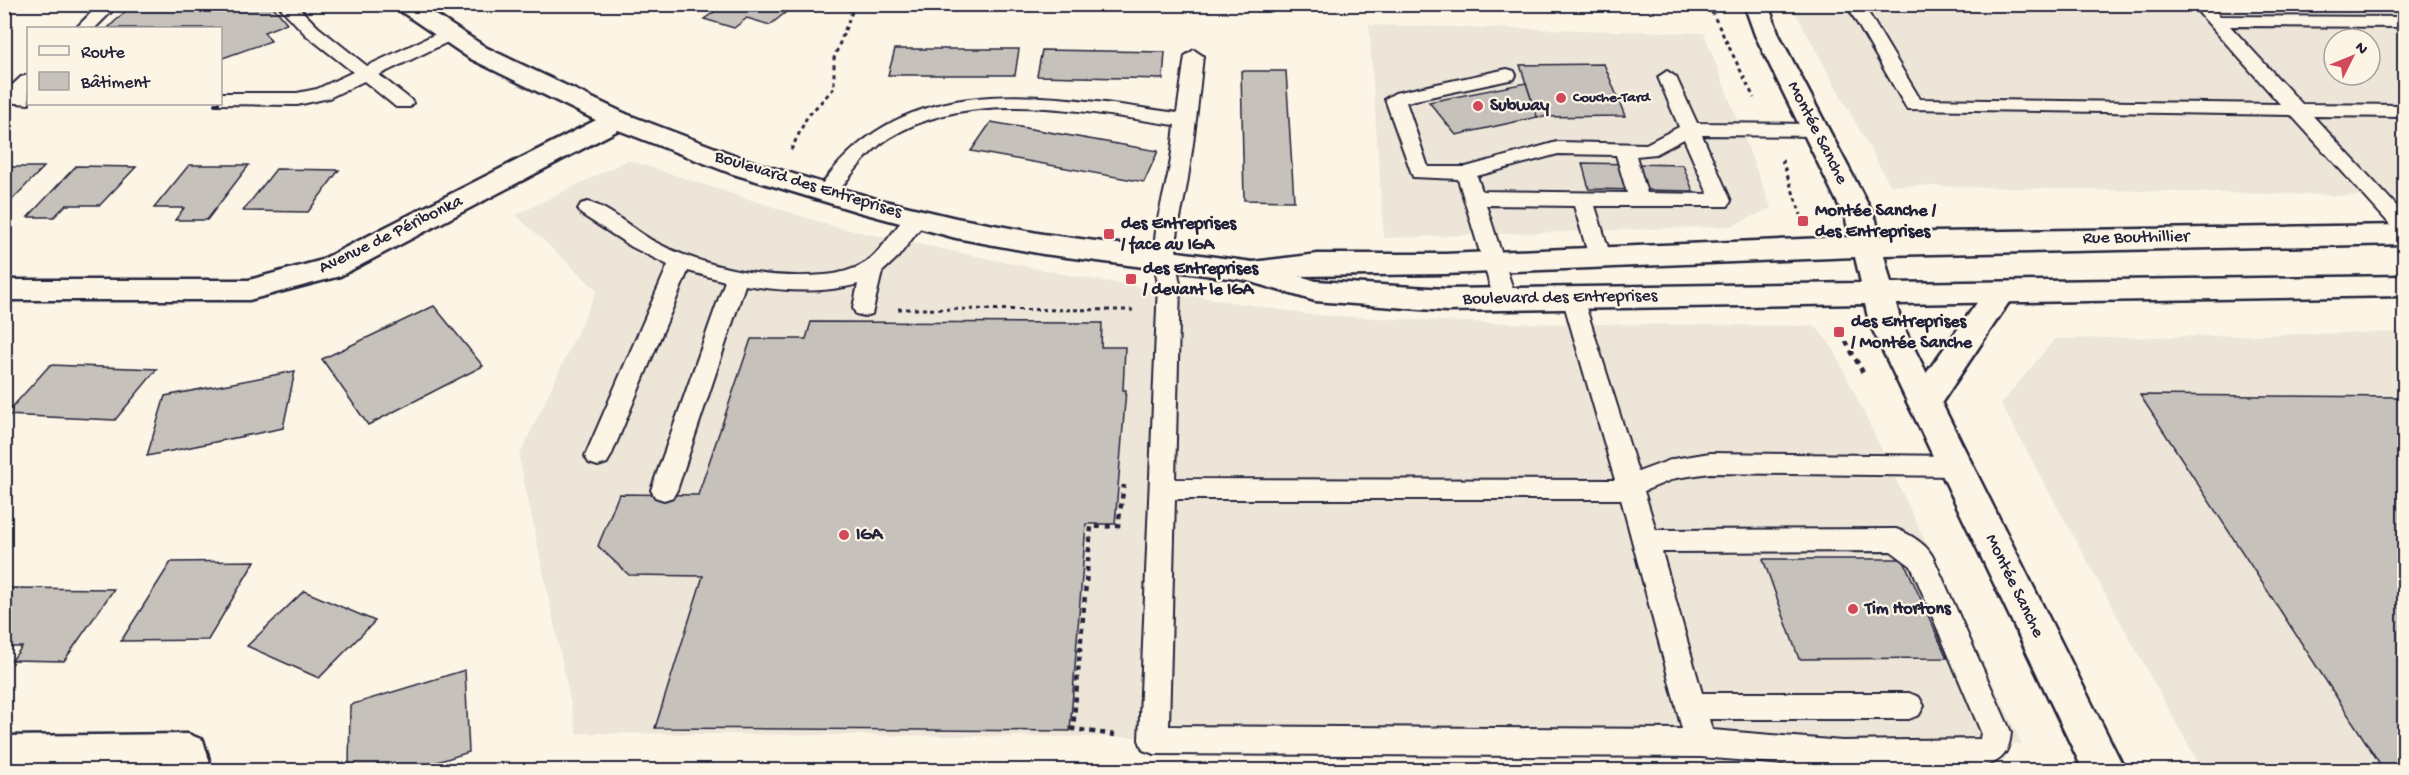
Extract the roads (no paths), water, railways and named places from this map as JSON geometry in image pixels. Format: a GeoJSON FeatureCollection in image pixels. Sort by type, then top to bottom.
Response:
{"type":"FeatureCollection","features":[{"type":"Feature","properties":{"kind":"street","name":"Boulevard des Entreprises"},"geometry":{"type":"LineString","coordinates":[[402,4],[448,35],[515,73],[617,120],[729,163],[917,218],[1043,244],[1246,270],[1315,291],[1411,298],[1505,299],[1878,294]]}},
{"type":"Feature","properties":{"kind":"street","name":"Montée Sanche"},"geometry":{"type":"LineString","coordinates":[[1735,4],[1767,35]]}},
{"type":"Feature","properties":{"kind":"street","name":"Montée Sanche"},"geometry":{"type":"LineString","coordinates":[[1756,4],[1767,35],[1861,220],[1885,322],[2104,771]]}},
{"type":"Feature","properties":{"kind":"street","name":"Avenue de Péribonka"},"geometry":{"type":"LineString","coordinates":[[4,290],[249,290],[329,269],[617,120]]}},
{"type":"Feature","properties":{"kind":"street","name":"Rue Bouthillier"},"geometry":{"type":"LineString","coordinates":[[1868,246],[1958,241],[2404,234]]}},
{"type":"Feature","properties":{"kind":"street","name":"Boulevard des Entreprises"},"geometry":{"type":"LineString","coordinates":[[1246,270],[1318,264],[1492,262],[1868,246]]}},
{"type":"Feature","properties":{"kind":"street"},"geometry":{"type":"LineString","coordinates":[[1878,294],[2404,286]]}},
{"type":"Feature","properties":{"kind":"street"},"geometry":{"type":"LineString","coordinates":[[1924,402],[2000,293]]}},
{"type":"Feature","properties":{"kind":"street"},"geometry":{"type":"LineString","coordinates":[[15,760],[188,753],[191,771]]}},
{"type":"Feature","properties":{"kind":"lane"},"geometry":{"type":"LineString","coordinates":[[86,27],[111,4]]}},
{"type":"Feature","properties":{"kind":"lane"},"geometry":{"type":"LineString","coordinates":[[285,4],[312,31],[403,103]]}},
{"type":"Feature","properties":{"kind":"lane"},"geometry":{"type":"LineString","coordinates":[[1854,4],[1914,105],[2404,111]]}},
{"type":"Feature","properties":{"kind":"lane"},"geometry":{"type":"LineString","coordinates":[[2199,4],[2404,226]]}},
{"type":"Feature","properties":{"kind":"lane"},"geometry":{"type":"LineString","coordinates":[[2214,21],[2404,22]]}},
{"type":"Feature","properties":{"kind":"lane"},"geometry":{"type":"LineString","coordinates":[[222,99],[310,98],[448,35]]}},
{"type":"Feature","properties":{"kind":"lane"},"geometry":{"type":"LineString","coordinates":[[1194,56],[1179,173],[1165,228],[1164,260],[1169,284],[1154,740],[1701,743],[1842,755],[1971,754],[1988,752],[1995,745],[1996,732],[1990,715],[1921,559],[1896,540],[1646,541]]}},
{"type":"Feature","properties":{"kind":"lane"},"geometry":{"type":"LineString","coordinates":[[1508,75],[1395,99],[1420,173],[1466,173],[1557,148],[1649,150],[1689,129],[1816,130]]}},
{"type":"Feature","properties":{"kind":"lane"},"geometry":{"type":"LineString","coordinates":[[1474,198],[1721,201],[1667,77]]}},
{"type":"Feature","properties":{"kind":"lane"},"geometry":{"type":"LineString","coordinates":[[27,82],[10,98],[27,98]]}},
{"type":"Feature","properties":{"kind":"lane"},"geometry":{"type":"LineString","coordinates":[[826,193],[881,135],[909,119],[950,108],[1036,102],[1185,120]]}},
{"type":"Feature","properties":{"kind":"lane"},"geometry":{"type":"LineString","coordinates":[[1624,149],[1639,200]]}},
{"type":"Feature","properties":{"kind":"lane"},"geometry":{"type":"LineString","coordinates":[[1466,173],[1505,299]]}},
{"type":"Feature","properties":{"kind":"lane"},"geometry":{"type":"LineString","coordinates":[[1581,199],[1600,257]]}},
{"type":"Feature","properties":{"kind":"lane"},"geometry":{"type":"LineString","coordinates":[[588,209],[630,237],[681,261],[737,277],[807,283],[845,279],[872,269],[917,218]]}},
{"type":"Feature","properties":{"kind":"lane"},"geometry":{"type":"LineString","coordinates":[[598,456],[681,261]]}},
{"type":"Feature","properties":{"kind":"lane"},"geometry":{"type":"LineString","coordinates":[[864,308],[872,269]]}},
{"type":"Feature","properties":{"kind":"lane"},"geometry":{"type":"LineString","coordinates":[[664,490],[737,277]]}},
{"type":"Feature","properties":{"kind":"lane"},"geometry":{"type":"LineString","coordinates":[[1573,297],[1646,541],[1701,743]]}},
{"type":"Feature","properties":{"kind":"lane"},"geometry":{"type":"LineString","coordinates":[[1162,489],[1601,491],[1618,490],[1664,472],[1710,463],[1955,466]]}},
{"type":"Feature","properties":{"kind":"lane"},"geometry":{"type":"LineString","coordinates":[[1691,706],[1909,706]]}},
{"type":"Feature","properties":{"kind":"place","name":"Couche-Tard"},"geometry":{"type":"Point","coordinates":[1561,98]}},
{"type":"Feature","properties":{"kind":"place","name":"Subway"},"geometry":{"type":"Point","coordinates":[1478,106]}},
{"type":"Feature","properties":{"kind":"place","name":"Montée Sanche / des Entreprises"},"geometry":{"type":"Point","coordinates":[1803,221]}},
{"type":"Feature","properties":{"kind":"place","name":"des Entreprises / face au IGA"},"geometry":{"type":"Point","coordinates":[1109,234]}},
{"type":"Feature","properties":{"kind":"place","name":"des Entreprises / devant le IGA"},"geometry":{"type":"Point","coordinates":[1131,279]}},
{"type":"Feature","properties":{"kind":"place","name":"des Entreprises / Montée Sanche"},"geometry":{"type":"Point","coordinates":[1839,332]}},
{"type":"Feature","properties":{"kind":"place","name":"IGA"},"geometry":{"type":"Point","coordinates":[844,535]}},
{"type":"Feature","properties":{"kind":"place","name":"Tim Hortons"},"geometry":{"type":"Point","coordinates":[1853,609]}}]}
